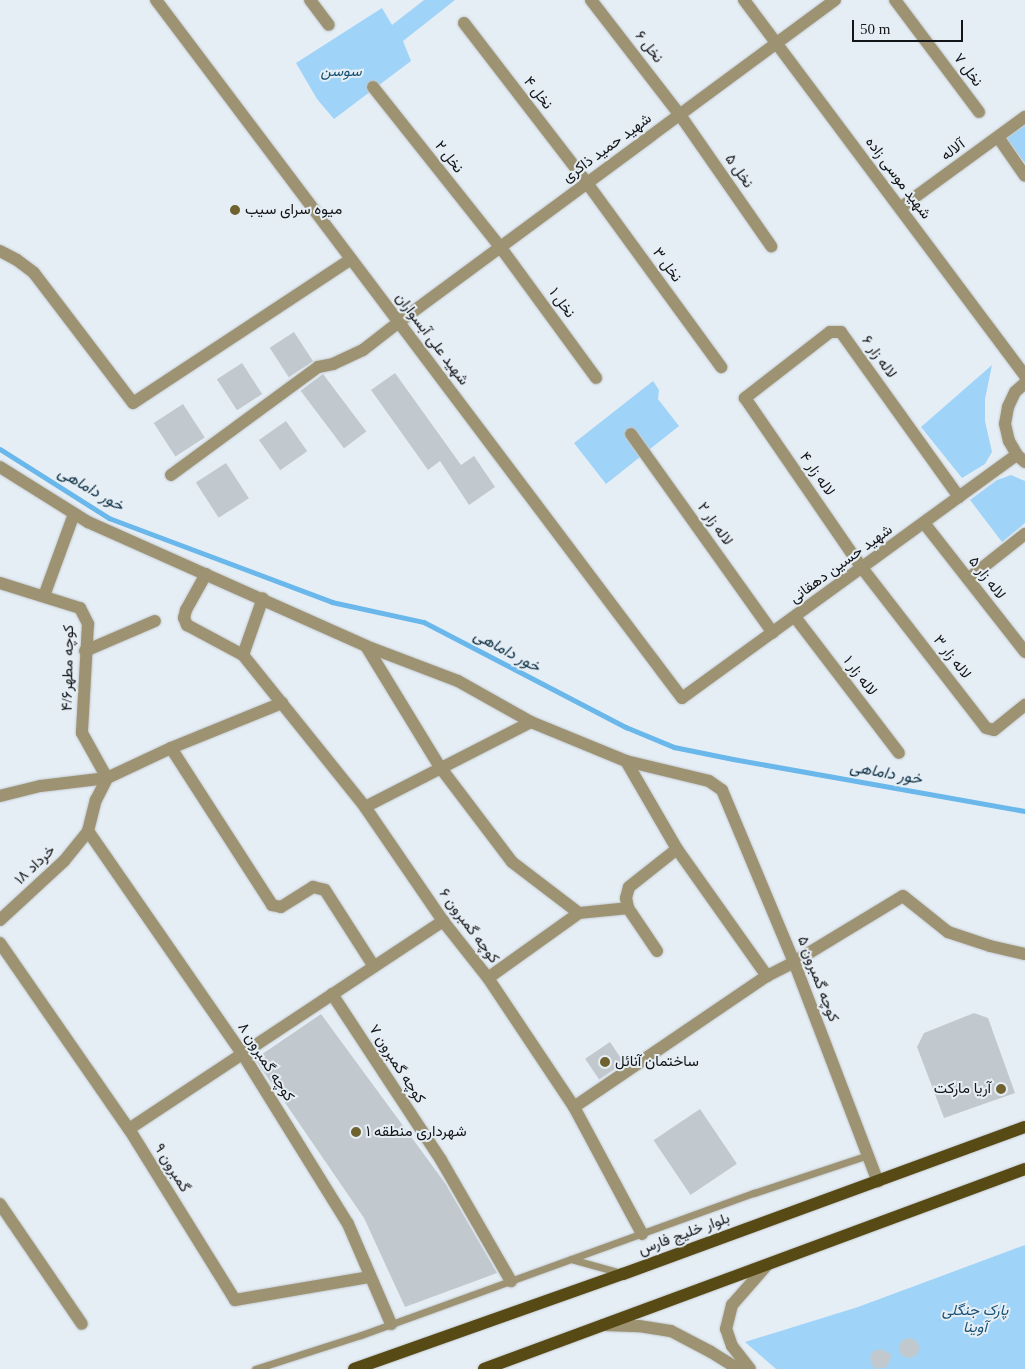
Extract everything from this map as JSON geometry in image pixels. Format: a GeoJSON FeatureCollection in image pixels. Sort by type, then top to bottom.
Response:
{"type":"FeatureCollection","features":[{"type":"Feature","properties":{"kind":"main road","name":"بلوار خلیج فارس"},"geometry":{"type":"LineString","coordinates":[[354,1369],[624,1274],[1025,1127]]}},
{"type":"Feature","properties":{"kind":"main road"},"geometry":{"type":"LineString","coordinates":[[484,1369],[1025,1168]]}},
{"type":"Feature","properties":{"kind":"street","name":"شهید علی آبسواران"},"geometry":{"type":"LineString","coordinates":[[156,0],[682,698]]}},
{"type":"Feature","properties":{"kind":"street"},"geometry":{"type":"LineString","coordinates":[[310,0],[329,25]]}},
{"type":"Feature","properties":{"kind":"street","name":"نخل ۶"},"geometry":{"type":"LineString","coordinates":[[591,0],[680,115]]}},
{"type":"Feature","properties":{"kind":"street","name":"شهید موسی زاده"},"geometry":{"type":"LineString","coordinates":[[744,0],[1025,376]]}},
{"type":"Feature","properties":{"kind":"street","name":"شهید حمید ذاکری"},"geometry":{"type":"LineString","coordinates":[[171,475],[318,367],[333,364],[363,350],[834,0]]}},
{"type":"Feature","properties":{"kind":"street","name":"نخل ۷"},"geometry":{"type":"LineString","coordinates":[[895,0],[979,112]]}},
{"type":"Feature","properties":{"kind":"street","name":"نخل ۴"},"geometry":{"type":"LineString","coordinates":[[464,23],[588,183]]}},
{"type":"Feature","properties":{"kind":"street","name":"نخل ۲"},"geometry":{"type":"LineString","coordinates":[[373,87],[501,248]]}},
{"type":"Feature","properties":{"kind":"street","name":"نخل ۵"},"geometry":{"type":"LineString","coordinates":[[680,115],[771,246]]}},
{"type":"Feature","properties":{"kind":"street","name":"آلاله"},"geometry":{"type":"LineString","coordinates":[[900,208],[1025,117]]}},
{"type":"Feature","properties":{"kind":"street"},"geometry":{"type":"LineString","coordinates":[[998,137],[1025,176]]}},
{"type":"Feature","properties":{"kind":"street","name":"نخل ۳"},"geometry":{"type":"LineString","coordinates":[[588,183],[721,367]]}},
{"type":"Feature","properties":{"kind":"street","name":"نخل ۱"},"geometry":{"type":"LineString","coordinates":[[501,248],[596,378]]}},
{"type":"Feature","properties":{"kind":"street"},"geometry":{"type":"LineString","coordinates":[[0,251],[17,260],[34,273],[133,404],[351,259]]}},
{"type":"Feature","properties":{"kind":"street","name":"لاله زار ۶"},"geometry":{"type":"LineString","coordinates":[[745,398],[830,332],[841,332],[959,497]]}},
{"type":"Feature","properties":{"kind":"street","name":"شهید حسین دهقانی"},"geometry":{"type":"LineString","coordinates":[[682,698],[959,497],[1021,458],[1009,441],[1005,424],[1008,408],[1015,392],[1025,383]]}},
{"type":"Feature","properties":{"kind":"street","name":"لاله زار ۴"},"geometry":{"type":"LineString","coordinates":[[745,398],[862,568]]}},
{"type":"Feature","properties":{"kind":"street","name":"لاله زار ۲"},"geometry":{"type":"LineString","coordinates":[[631,434],[773,633]]}},
{"type":"Feature","properties":{"kind":"street"},"geometry":{"type":"LineString","coordinates":[[0,467],[88,522],[263,598],[366,646],[458,680],[531,722],[626,761],[677,849],[767,976]]}},
{"type":"Feature","properties":{"kind":"street"},"geometry":{"type":"LineString","coordinates":[[44,596],[74,514]]}},
{"type":"Feature","properties":{"kind":"street","name":"لاله زار ۵"},"geometry":{"type":"LineString","coordinates":[[924,523],[1025,651]]}},
{"type":"Feature","properties":{"kind":"street"},"geometry":{"type":"LineString","coordinates":[[968,579],[1025,534]]}},
{"type":"Feature","properties":{"kind":"street","name":"لاله زار ۳"},"geometry":{"type":"LineString","coordinates":[[862,568],[986,728],[994,730],[1025,705]]}},
{"type":"Feature","properties":{"kind":"street"},"geometry":{"type":"LineString","coordinates":[[206,574],[186,610],[184,618],[187,625],[244,655],[263,598]]}},
{"type":"Feature","properties":{"kind":"street","name":"کوچه مطهر۴/۶"},"geometry":{"type":"LineString","coordinates":[[0,583],[80,608],[88,624],[85,651],[82,733],[107,778]]}},
{"type":"Feature","properties":{"kind":"street","name":"لاله زار ۱"},"geometry":{"type":"LineString","coordinates":[[795,617],[899,754]]}},
{"type":"Feature","properties":{"kind":"street"},"geometry":{"type":"LineString","coordinates":[[85,651],[155,621]]}},
{"type":"Feature","properties":{"kind":"street"},"geometry":{"type":"LineString","coordinates":[[366,646],[440,767],[512,862],[579,913]]}},
{"type":"Feature","properties":{"kind":"street","name":"کوچه گمبرون ۶"},"geometry":{"type":"LineString","coordinates":[[244,655],[365,807],[443,920],[488,978],[574,1107],[642,1234]]}},
{"type":"Feature","properties":{"kind":"street"},"geometry":{"type":"LineString","coordinates":[[0,796],[40,786],[107,778],[171,748],[282,702]]}},
{"type":"Feature","properties":{"kind":"street"},"geometry":{"type":"LineString","coordinates":[[365,807],[531,722]]}},
{"type":"Feature","properties":{"kind":"street"},"geometry":{"type":"LineString","coordinates":[[171,748],[272,905],[281,907],[313,887],[325,890],[373,965]]}},
{"type":"Feature","properties":{"kind":"street","name":"کوچه گمبرون ۵"},"geometry":{"type":"LineString","coordinates":[[626,761],[709,781],[722,790],[794,962],[878,1182]]}},
{"type":"Feature","properties":{"kind":"street"},"geometry":{"type":"LineString","coordinates":[[88,831],[96,800],[107,778]]}},
{"type":"Feature","properties":{"kind":"street","name":"خرداد ۱۸"},"geometry":{"type":"LineString","coordinates":[[0,920],[64,861],[88,831]]}},
{"type":"Feature","properties":{"kind":"street","name":"کوچه گمبرون ۸"},"geometry":{"type":"LineString","coordinates":[[88,831],[242,1053],[348,1224],[391,1324]]}},
{"type":"Feature","properties":{"kind":"street"},"geometry":{"type":"LineString","coordinates":[[657,951],[628,908],[626,898],[629,887],[677,849]]}},
{"type":"Feature","properties":{"kind":"street"},"geometry":{"type":"LineString","coordinates":[[574,1107],[767,976],[794,962],[903,896],[948,932],[990,946],[1025,954]]}},
{"type":"Feature","properties":{"kind":"street"},"geometry":{"type":"LineString","coordinates":[[488,978],[579,913],[628,908]]}},
{"type":"Feature","properties":{"kind":"street"},"geometry":{"type":"LineString","coordinates":[[129,1129],[443,920]]}},
{"type":"Feature","properties":{"kind":"street","name":"گمبرون ۹"},"geometry":{"type":"LineString","coordinates":[[0,943],[129,1129],[235,1300],[370,1277]]}},
{"type":"Feature","properties":{"kind":"street","name":"کوچه گمبرون ۷"},"geometry":{"type":"LineString","coordinates":[[332,994],[441,1160],[511,1281]]}},
{"type":"Feature","properties":{"kind":"street"},"geometry":{"type":"LineString","coordinates":[[0,1204],[82,1324]]}},
{"type":"Feature","properties":{"kind":"street"},"geometry":{"type":"LineString","coordinates":[[750,1369],[732,1346],[726,1329],[732,1305],[766,1265]]}},
{"type":"Feature","properties":{"kind":"street"},"geometry":{"type":"LineString","coordinates":[[603,1325],[671,1331],[738,1369]]}},
{"type":"Feature","properties":{"kind":"lane"},"geometry":{"type":"LineString","coordinates":[[255,1369],[391,1324],[868,1155]]}},
{"type":"Feature","properties":{"kind":"lane"},"geometry":{"type":"LineString","coordinates":[[571,1259],[624,1274]]}},
{"type":"Feature","properties":{"kind":"lane"},"geometry":{"type":"LineString","coordinates":[[277,1369],[284,1360]]}},
{"type":"Feature","properties":{"kind":"green space","name":"سوسن"},"geometry":{"type":"Polygon","coordinates":[[[424,0],[455,0],[403,41],[411,61],[334,119],[317,99],[296,63],[382,8],[392,25],[424,0]]]}},
{"type":"Feature","properties":{"kind":"green space"},"geometry":{"type":"Polygon","coordinates":[[[1025,125],[1025,163],[1006,138],[1025,125]]]}},
{"type":"Feature","properties":{"kind":"green space"},"geometry":{"type":"Polygon","coordinates":[[[992,365],[985,399],[985,421],[992,452],[985,464],[962,478],[921,427],[992,365]]]}},
{"type":"Feature","properties":{"kind":"green space"},"geometry":{"type":"Polygon","coordinates":[[[653,381],[659,390],[658,399],[679,426],[606,484],[574,443],[653,381]]]}},
{"type":"Feature","properties":{"kind":"green space"},"geometry":{"type":"Polygon","coordinates":[[[1011,475],[1025,481],[1025,523],[1002,542],[970,500],[997,480],[1011,475]]]}},
{"type":"Feature","properties":{"kind":"green space","name":"پارک جنگلی آوینا"},"geometry":{"type":"Polygon","coordinates":[[[1025,1245],[1025,1369],[776,1369],[745,1342],[858,1307],[1025,1245]]]}},
{"type":"Feature","properties":{"kind":"building"},"geometry":{"type":"Polygon","coordinates":[[[294,332],[313,361],[289,377],[270,348],[294,332]]]}},
{"type":"Feature","properties":{"kind":"building"},"geometry":{"type":"Polygon","coordinates":[[[242,363],[262,394],[237,410],[217,379],[242,363]]]}},
{"type":"Feature","properties":{"kind":"building"},"geometry":{"type":"Polygon","coordinates":[[[395,373],[461,465],[474,456],[495,487],[469,505],[440,461],[428,470],[371,390],[395,373]]]}},
{"type":"Feature","properties":{"kind":"building"},"geometry":{"type":"Polygon","coordinates":[[[323,374],[366,432],[344,448],[301,391],[323,374]]]}},
{"type":"Feature","properties":{"kind":"building"},"geometry":{"type":"Polygon","coordinates":[[[183,404],[205,438],[175,457],[154,423],[183,404]]]}},
{"type":"Feature","properties":{"kind":"building"},"geometry":{"type":"Polygon","coordinates":[[[286,421],[307,451],[280,470],[259,440],[286,421]]]}},
{"type":"Feature","properties":{"kind":"building"},"geometry":{"type":"Polygon","coordinates":[[[226,463],[249,498],[219,518],[196,483],[226,463]]]}},
{"type":"Feature","properties":{"kind":"building"},"geometry":{"type":"Polygon","coordinates":[[[974,1013],[988,1018],[1015,1093],[944,1118],[917,1047],[924,1033],[974,1013]]]}},
{"type":"Feature","properties":{"kind":"building","name":"شهرداری منطقه ۱"},"geometry":{"type":"Polygon","coordinates":[[[321,1014],[445,1183],[497,1273],[405,1307],[364,1218],[255,1059],[321,1014]]]}},
{"type":"Feature","properties":{"kind":"building","name":"ساختمان آنائل"},"geometry":{"type":"Polygon","coordinates":[[[610,1042],[624,1063],[599,1080],[585,1059],[610,1042]]]}},
{"type":"Feature","properties":{"kind":"building"},"geometry":{"type":"Polygon","coordinates":[[[700,1109],[737,1164],[690,1195],[654,1140],[700,1109]]]}},
{"type":"Feature","properties":{"kind":"building"},"geometry":{"type":"Polygon","coordinates":[[[909,1338],[916,1341],[919,1348],[916,1355],[909,1358],[902,1355],[899,1348],[902,1341],[909,1338]]]}},
{"type":"Feature","properties":{"kind":"building"},"geometry":{"type":"Polygon","coordinates":[[[881,1349],[892,1355],[887,1367],[878,1369],[872,1366],[870,1358],[873,1351],[881,1349]]]}},
{"type":"Feature","properties":{"kind":"waterway","name":"خور داماهی"},"geometry":{"type":"LineString","coordinates":[[0,449],[109,518],[332,602],[424,622],[626,727],[674,747],[1025,811]]}},
{"type":"Feature","properties":{"kind":"place","name":"میوه سرای سیب"},"geometry":{"type":"Point","coordinates":[235,210]}},
{"type":"Feature","properties":{"kind":"place","name":"ساختمان آنائل"},"geometry":{"type":"Point","coordinates":[605,1062]}},
{"type":"Feature","properties":{"kind":"place","name":"آریا مارکت"},"geometry":{"type":"Point","coordinates":[1001,1089]}},
{"type":"Feature","properties":{"kind":"place","name":"شهرداری منطقه ۱"},"geometry":{"type":"Point","coordinates":[356,1132]}}]}
